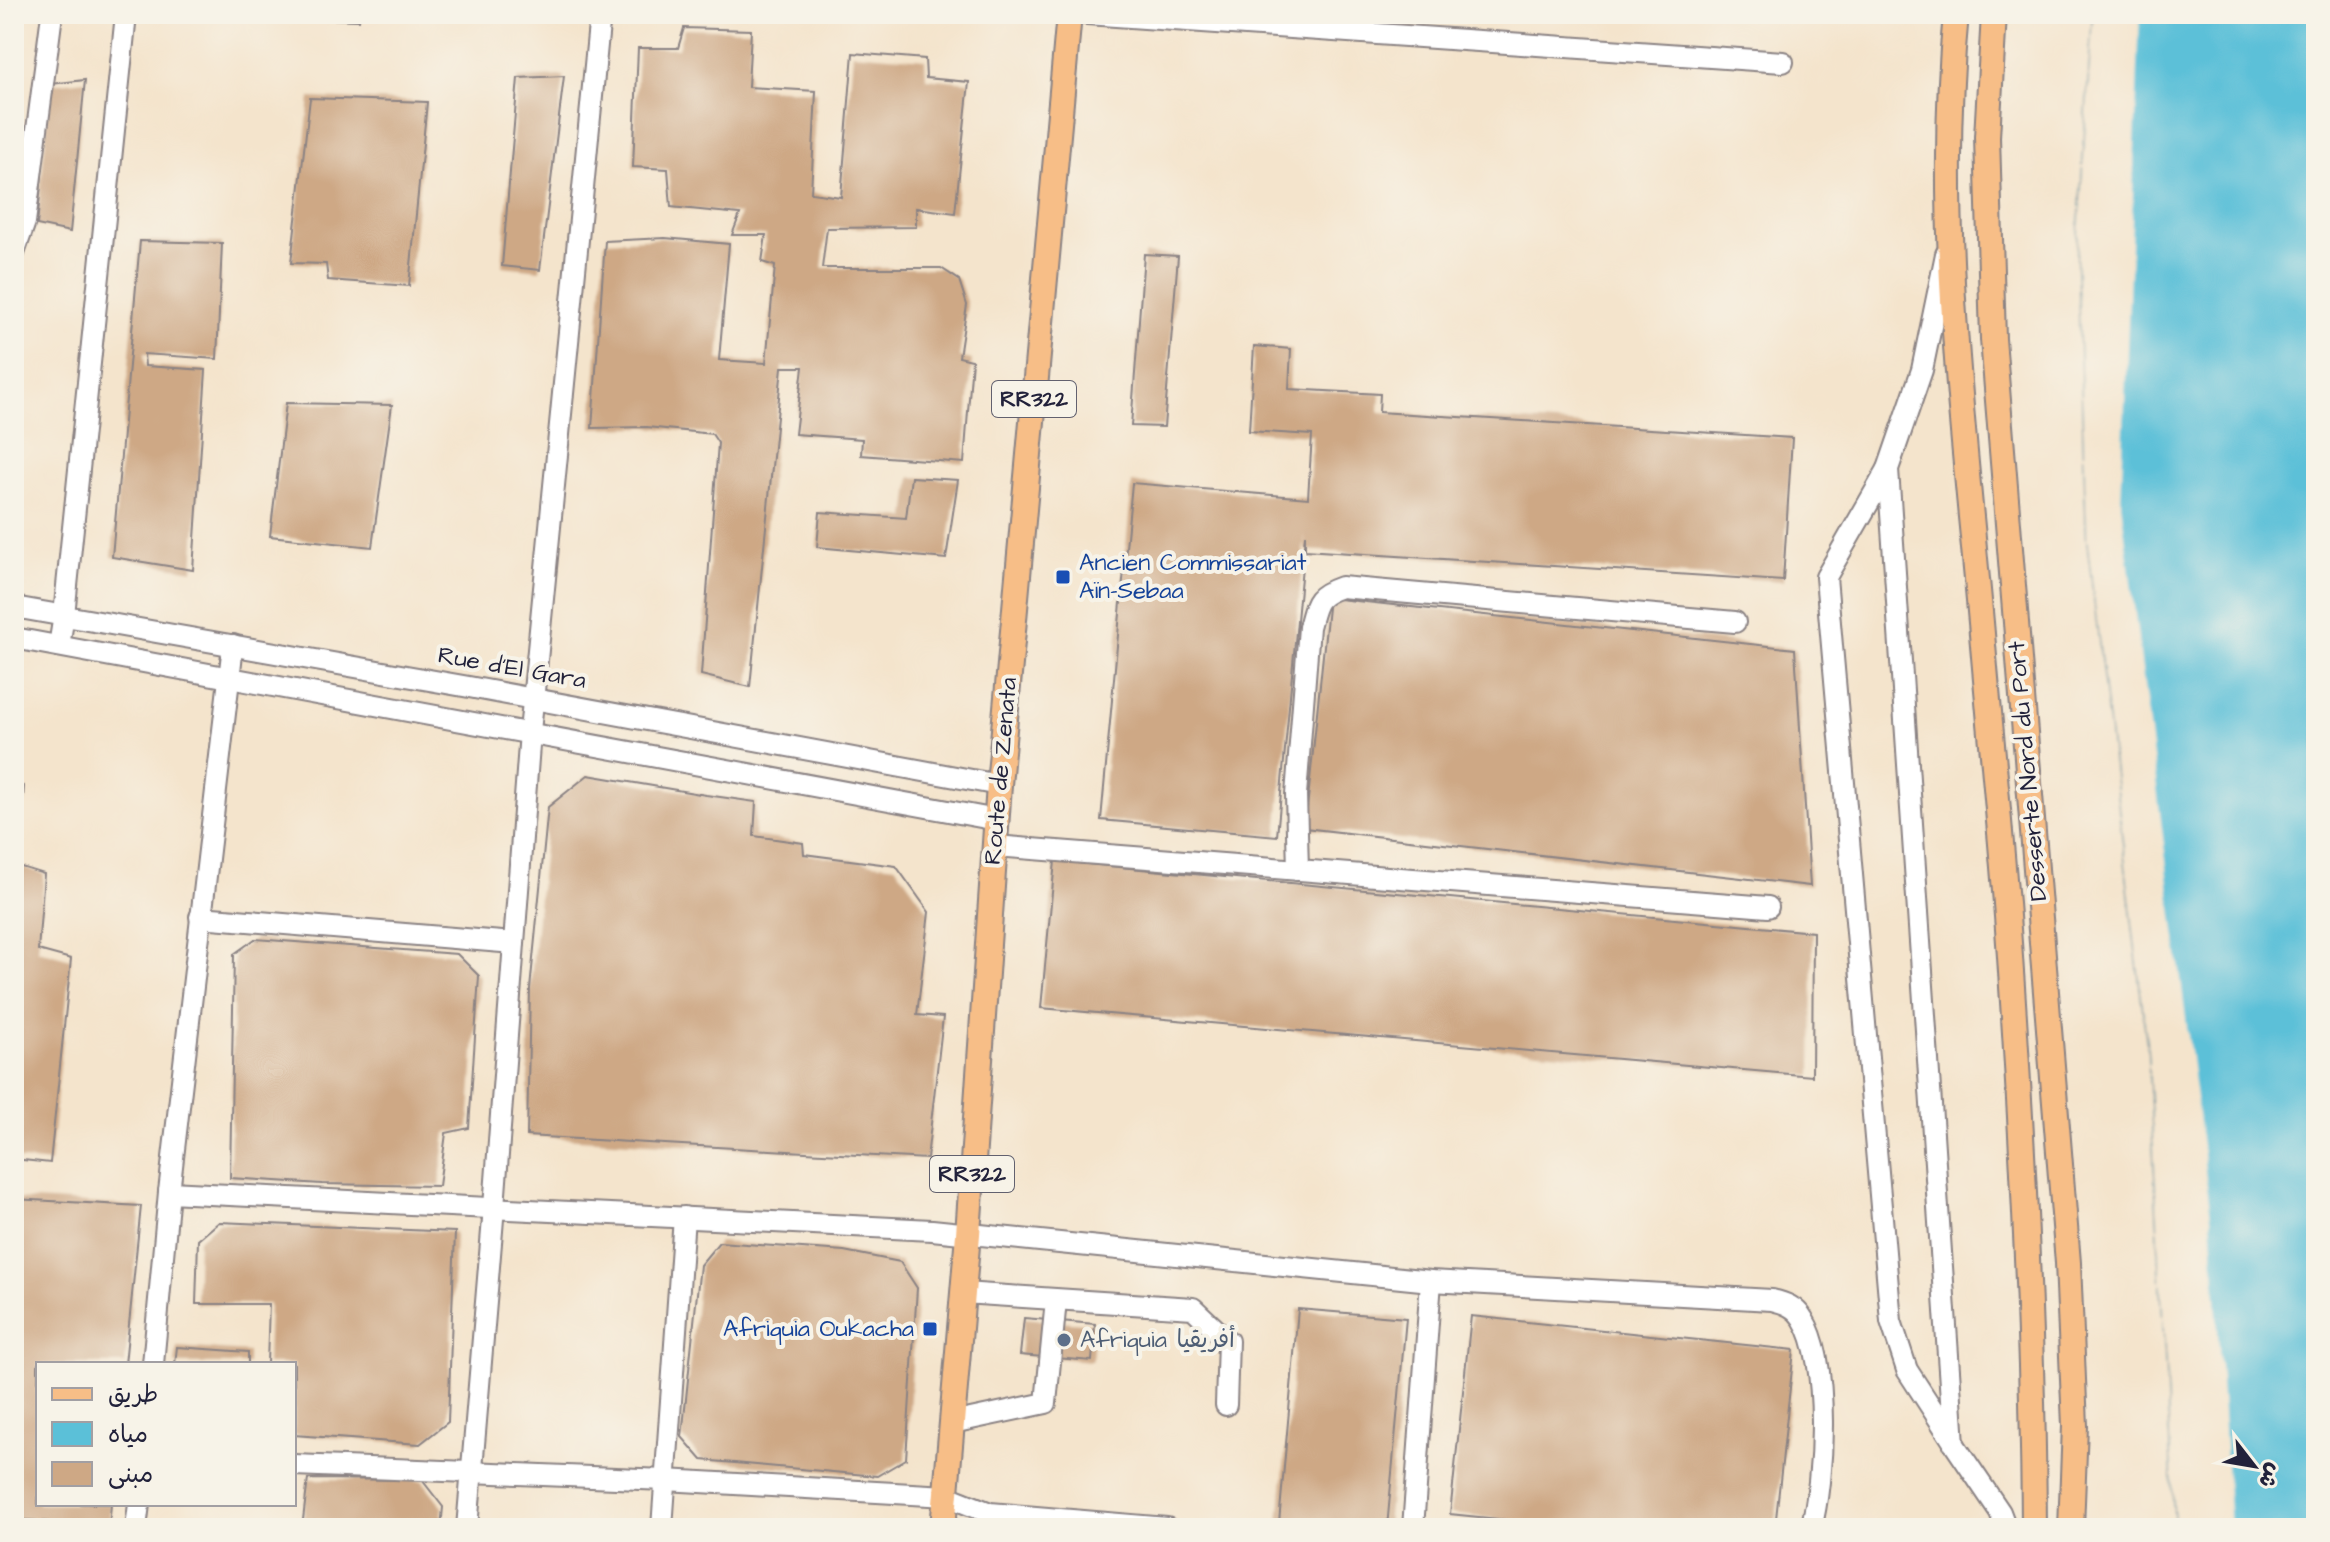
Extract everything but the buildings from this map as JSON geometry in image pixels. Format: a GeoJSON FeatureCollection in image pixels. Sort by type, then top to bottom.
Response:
{"type":"FeatureCollection","features":[{"type":"Feature","properties":{"kind":"main road","name":"Route de Zenata"},"geometry":{"type":"LineString","coordinates":[[943,1528],[968,1234],[999,785],[1069,14]]}},
{"type":"Feature","properties":{"kind":"main road","name":"Desserte Nord du Port"},"geometry":{"type":"LineString","coordinates":[[1956,14],[1951,56],[1949,174],[1954,316],[2010,955],[2033,1380],[2034,1528]]}},
{"type":"Feature","properties":{"kind":"main road","name":"Desserte Nord du Port"},"geometry":{"type":"LineString","coordinates":[[1994,14],[1987,137],[1993,339],[2068,1263],[2075,1426],[2071,1528]]}},
{"type":"Feature","properties":{"kind":"street"},"geometry":{"type":"LineString","coordinates":[[14,253],[25,222],[52,14]]}},
{"type":"Feature","properties":{"kind":"street"},"geometry":{"type":"LineString","coordinates":[[59,646],[126,14]]}},
{"type":"Feature","properties":{"kind":"street"},"geometry":{"type":"LineString","coordinates":[[467,1528],[530,732],[600,14]]}},
{"type":"Feature","properties":{"kind":"street"},"geometry":{"type":"LineString","coordinates":[[1087,14],[1321,22],[1783,62]]}},
{"type":"Feature","properties":{"kind":"street"},"geometry":{"type":"LineString","coordinates":[[1951,226],[1922,370],[1888,469],[1826,577],[1891,1321],[1907,1370],[2000,1512],[2006,1528]]}},
{"type":"Feature","properties":{"kind":"street"},"geometry":{"type":"LineString","coordinates":[[1888,469],[1954,1444]]}},
{"type":"Feature","properties":{"kind":"street"},"geometry":{"type":"LineString","coordinates":[[1298,870],[1296,795],[1308,643],[1315,607],[1323,593],[1341,587],[1735,622]]}},
{"type":"Feature","properties":{"kind":"street","name":"Rue d'El Gara"},"geometry":{"type":"LineString","coordinates":[[14,607],[534,698],[999,785]]}},
{"type":"Feature","properties":{"kind":"street"},"geometry":{"type":"LineString","coordinates":[[14,638],[997,820]]}},
{"type":"Feature","properties":{"kind":"street"},"geometry":{"type":"LineString","coordinates":[[153,1362],[169,1192],[233,645]]}},
{"type":"Feature","properties":{"kind":"street"},"geometry":{"type":"LineString","coordinates":[[995,846],[1768,907]]}},
{"type":"Feature","properties":{"kind":"street"},"geometry":{"type":"LineString","coordinates":[[200,917],[514,943]]}},
{"type":"Feature","properties":{"kind":"street"},"geometry":{"type":"LineString","coordinates":[[169,1192],[932,1230],[1431,1281],[1772,1300],[1791,1307],[1803,1319],[1816,1360],[1822,1400],[1821,1466],[1811,1528]]}},
{"type":"Feature","properties":{"kind":"street"},"geometry":{"type":"LineString","coordinates":[[662,1528],[684,1217]]}},
{"type":"Feature","properties":{"kind":"street"},"geometry":{"type":"LineString","coordinates":[[1413,1528],[1431,1281]]}},
{"type":"Feature","properties":{"kind":"street"},"geometry":{"type":"LineString","coordinates":[[963,1293],[1193,1308],[1228,1341],[1226,1405]]}},
{"type":"Feature","properties":{"kind":"street"},"geometry":{"type":"LineString","coordinates":[[952,1423],[1046,1403],[1056,1300]]}},
{"type":"Feature","properties":{"kind":"street"},"geometry":{"type":"LineString","coordinates":[[296,1465],[665,1480],[947,1496],[990,1513],[1167,1528]]}},
{"type":"Feature","properties":{"kind":"street"},"geometry":{"type":"LineString","coordinates":[[136,1528],[139,1506]]}},
{"type":"Feature","properties":{"kind":"water"},"geometry":{"type":"Polygon","coordinates":[[[2093,14],[2316,14],[2316,1528],[2175,1528],[2148,1051],[2087,539],[2077,258],[2093,14]]]}},
{"type":"Feature","properties":{"kind":"pier"},"geometry":{"type":"Polygon","coordinates":[[[2093,14],[2140,14],[2121,503],[2211,1217],[2230,1528],[2175,1528],[2148,1051],[2087,539],[2077,258],[2093,14]]]}},
{"type":"Feature","properties":{"kind":"place","name":"Ancien Commissariat Aïn-Sebaa"},"geometry":{"type":"Point","coordinates":[1063,577]}},
{"type":"Feature","properties":{"kind":"place","name":"Afriquia Oukacha"},"geometry":{"type":"Point","coordinates":[930,1329]}},
{"type":"Feature","properties":{"kind":"place","name":"Afriquia أفريقيا"},"geometry":{"type":"Point","coordinates":[1064,1340]}}]}
